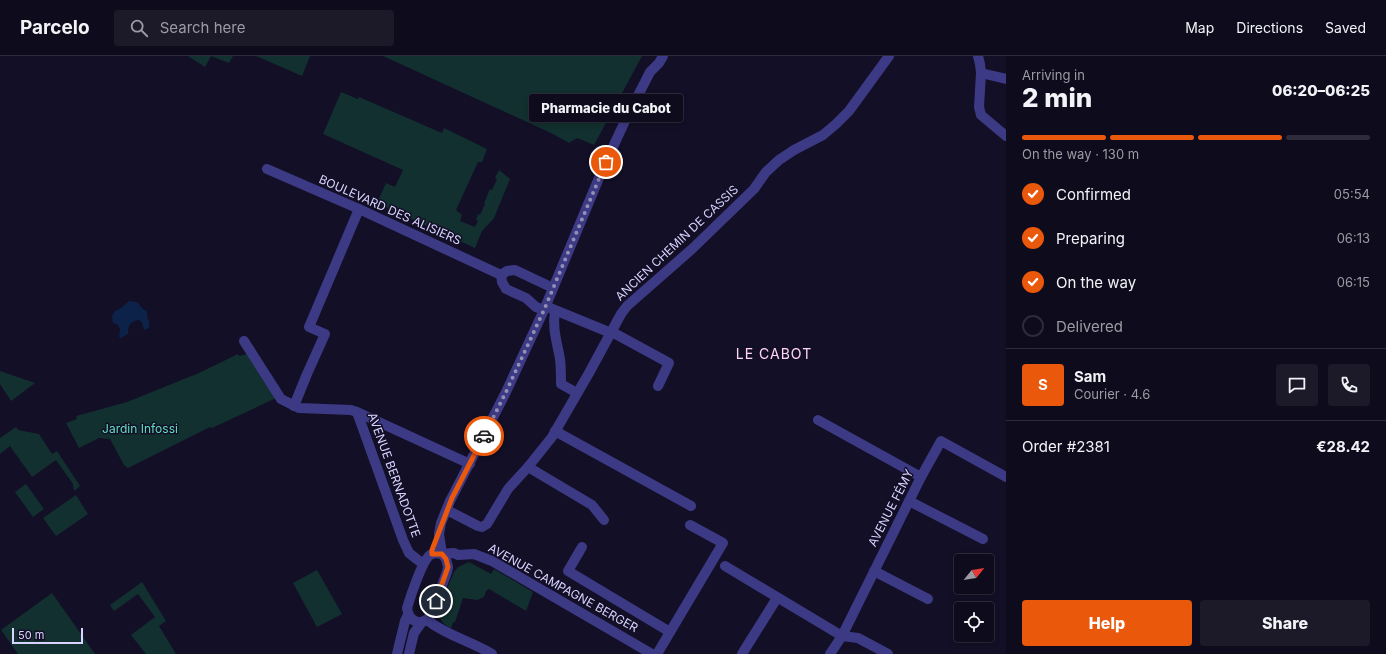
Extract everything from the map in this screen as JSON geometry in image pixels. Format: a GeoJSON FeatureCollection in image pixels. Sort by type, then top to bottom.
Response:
{"type":"FeatureCollection","features":[{"type":"Feature","properties":{"kind":"street"},"geometry":{"type":"LineString","coordinates":[[437,554],[439,534],[453,495],[506,392],[545,308],[601,172],[625,121],[650,72],[659,63],[663,56]]}},
{"type":"Feature","properties":{"kind":"street","name":"ANCIEN CHEMIN DE CASSIS"},"geometry":{"type":"LineString","coordinates":[[447,510],[478,526],[482,527],[487,524],[508,489],[552,437],[621,314],[627,306],[692,249],[754,189],[766,172],[779,160],[786,154],[822,135],[836,124],[849,111],[889,56]]}},
{"type":"Feature","properties":{"kind":"street"},"geometry":{"type":"LineString","coordinates":[[980,62],[1006,79]]}},
{"type":"Feature","properties":{"kind":"street"},"geometry":{"type":"LineString","coordinates":[[980,62],[978,107],[981,115],[1006,136]]}},
{"type":"Feature","properties":{"kind":"street","name":"BOULEVARD DES ALISIERS"},"geometry":{"type":"LineString","coordinates":[[267,169],[359,209],[501,275]]}},
{"type":"Feature","properties":{"kind":"street"},"geometry":{"type":"LineString","coordinates":[[294,406],[325,334],[309,327],[359,209]]}},
{"type":"Feature","properties":{"kind":"street"},"geometry":{"type":"LineString","coordinates":[[553,288],[515,270],[507,271],[501,275],[502,282],[506,289],[526,298],[536,306],[555,311],[611,332],[669,363],[658,386]]}},
{"type":"Feature","properties":{"kind":"street"},"geometry":{"type":"LineString","coordinates":[[555,311],[554,318],[556,344],[560,359],[561,384],[577,393]]}},
{"type":"Feature","properties":{"kind":"street"},"geometry":{"type":"LineString","coordinates":[[244,341],[280,399],[299,408],[351,410],[357,412],[470,464]]}},
{"type":"Feature","properties":{"kind":"street","name":"AVENUE BERNADOTTE"},"geometry":{"type":"LineString","coordinates":[[357,412],[403,540],[409,553],[423,564]]}},
{"type":"Feature","properties":{"kind":"street"},"geometry":{"type":"LineString","coordinates":[[818,420],[921,477]]}},
{"type":"Feature","properties":{"kind":"street"},"geometry":{"type":"LineString","coordinates":[[555,431],[691,506]]}},
{"type":"Feature","properties":{"kind":"street","name":"AVENUE FÉMY"},"geometry":{"type":"LineString","coordinates":[[830,654],[842,636],[921,477],[941,441],[1006,477]]}},
{"type":"Feature","properties":{"kind":"street"},"geometry":{"type":"LineString","coordinates":[[528,467],[592,505],[604,520]]}},
{"type":"Feature","properties":{"kind":"street"},"geometry":{"type":"LineString","coordinates":[[909,501],[983,539]]}},
{"type":"Feature","properties":{"kind":"street"},"geometry":{"type":"LineString","coordinates":[[657,654],[723,543],[690,525]]}},
{"type":"Feature","properties":{"kind":"street"},"geometry":{"type":"LineString","coordinates":[[582,547],[568,571],[670,632]]}},
{"type":"Feature","properties":{"kind":"street"},"geometry":{"type":"LineString","coordinates":[[398,654],[405,620],[408,615],[408,604],[423,564],[428,556],[437,554],[446,559],[448,567]]}},
{"type":"Feature","properties":{"kind":"street","name":"AVENUE CAMPAGNE BERGER"},"geometry":{"type":"LineString","coordinates":[[437,554],[474,554],[492,561],[652,654]]}},
{"type":"Feature","properties":{"kind":"street"},"geometry":{"type":"LineString","coordinates":[[409,654],[414,633],[431,615],[448,567],[456,560],[458,555]]}},
{"type":"Feature","properties":{"kind":"street"},"geometry":{"type":"LineString","coordinates":[[726,566],[842,636],[858,638],[888,654]]}},
{"type":"Feature","properties":{"kind":"street"},"geometry":{"type":"LineString","coordinates":[[874,571],[928,599]]}},
{"type":"Feature","properties":{"kind":"street"},"geometry":{"type":"LineString","coordinates":[[742,654],[777,598]]}},
{"type":"Feature","properties":{"kind":"street"},"geometry":{"type":"LineString","coordinates":[[408,615],[414,621],[425,621],[438,629],[479,646],[492,654]]}},
{"type":"Feature","properties":{"kind":"green space"},"geometry":{"type":"Polygon","coordinates":[[[188,56],[211,56],[205,67],[188,56]]]}},
{"type":"Feature","properties":{"kind":"green space"},"geometry":{"type":"Polygon","coordinates":[[[211,56],[233,56],[229,63],[211,56]]]}},
{"type":"Feature","properties":{"kind":"green space"},"geometry":{"type":"Polygon","coordinates":[[[256,56],[310,56],[302,76],[256,56]]]}},
{"type":"Feature","properties":{"kind":"green space"},"geometry":{"type":"Polygon","coordinates":[[[383,56],[642,56],[594,145],[577,138],[569,143],[551,133],[383,56]]]}},
{"type":"Feature","properties":{"kind":"green space"},"geometry":{"type":"Polygon","coordinates":[[[341,92],[358,99],[359,97],[442,133],[444,128],[487,149],[482,162],[478,162],[456,210],[462,215],[460,221],[475,227],[478,221],[476,220],[478,214],[480,215],[490,189],[492,190],[499,170],[510,179],[494,218],[482,231],[475,248],[377,203],[386,183],[395,187],[403,170],[323,134],[341,92]]]}},
{"type":"Feature","properties":{"kind":"green space","name":"Jardin Infossi"},"geometry":{"type":"Polygon","coordinates":[[[238,354],[239,356],[247,354],[276,398],[212,428],[210,427],[128,468],[124,465],[110,439],[99,438],[79,448],[66,423],[77,419],[76,416],[127,402],[199,373],[238,354]]]}},
{"type":"Feature","properties":{"kind":"green space"},"geometry":{"type":"Polygon","coordinates":[[[0,371],[35,383],[11,401],[0,384],[0,371]]]}},
{"type":"Feature","properties":{"kind":"green space"},"geometry":{"type":"Polygon","coordinates":[[[16,427],[18,430],[39,434],[52,454],[57,451],[80,486],[74,491],[73,484],[56,460],[32,477],[10,446],[0,454],[0,438],[16,427]]]}},
{"type":"Feature","properties":{"kind":"green space"},"geometry":{"type":"Polygon","coordinates":[[[26,484],[44,509],[33,517],[15,492],[26,484]]]}},
{"type":"Feature","properties":{"kind":"green space"},"geometry":{"type":"Polygon","coordinates":[[[76,495],[88,514],[56,536],[43,518],[76,495]]]}},
{"type":"Feature","properties":{"kind":"green space"},"geometry":{"type":"Polygon","coordinates":[[[469,562],[491,574],[494,569],[533,592],[526,611],[489,589],[486,591],[484,597],[477,600],[463,598],[455,622],[453,622],[451,628],[444,624],[441,620],[440,610],[447,589],[454,572],[458,567],[469,562]]]}},
{"type":"Feature","properties":{"kind":"green space"},"geometry":{"type":"Polygon","coordinates":[[[317,570],[342,614],[317,627],[293,583],[317,570]]]}},
{"type":"Feature","properties":{"kind":"green space"},"geometry":{"type":"Polygon","coordinates":[[[142,582],[166,621],[159,626],[176,654],[146,654],[131,635],[155,617],[138,594],[114,611],[110,605],[142,582]]]}},
{"type":"Feature","properties":{"kind":"green space"},"geometry":{"type":"Polygon","coordinates":[[[52,593],[95,654],[18,654],[1,630],[52,593]]]}},
{"type":"Feature","properties":{"kind":"water"},"geometry":{"type":"Polygon","coordinates":[[[129,301],[137,302],[144,310],[147,311],[149,328],[144,330],[142,323],[139,320],[136,321],[130,324],[128,334],[121,338],[119,337],[120,329],[117,324],[113,323],[112,316],[115,311],[120,309],[129,301]]]}},
{"type":"Feature","properties":{"kind":"way so far"},"geometry":{"type":"LineString","coordinates":[[484,436],[544,310],[606,162]]}},
{"type":"Feature","properties":{"kind":"place","name":"Pharmacie du Cabot"},"geometry":{"type":"Point","coordinates":[606,162]}},
{"type":"Feature","properties":{"kind":"district","name":"LE CABOT"},"geometry":{"type":"Point","coordinates":[774,354]}},
{"type":"Feature","properties":{"kind":"route"},"geometry":{"type":"LineString","coordinates":[[436,601],[448,567],[446,559],[442,554],[432,554],[432,550],[452,498],[484,436]]}}]}
